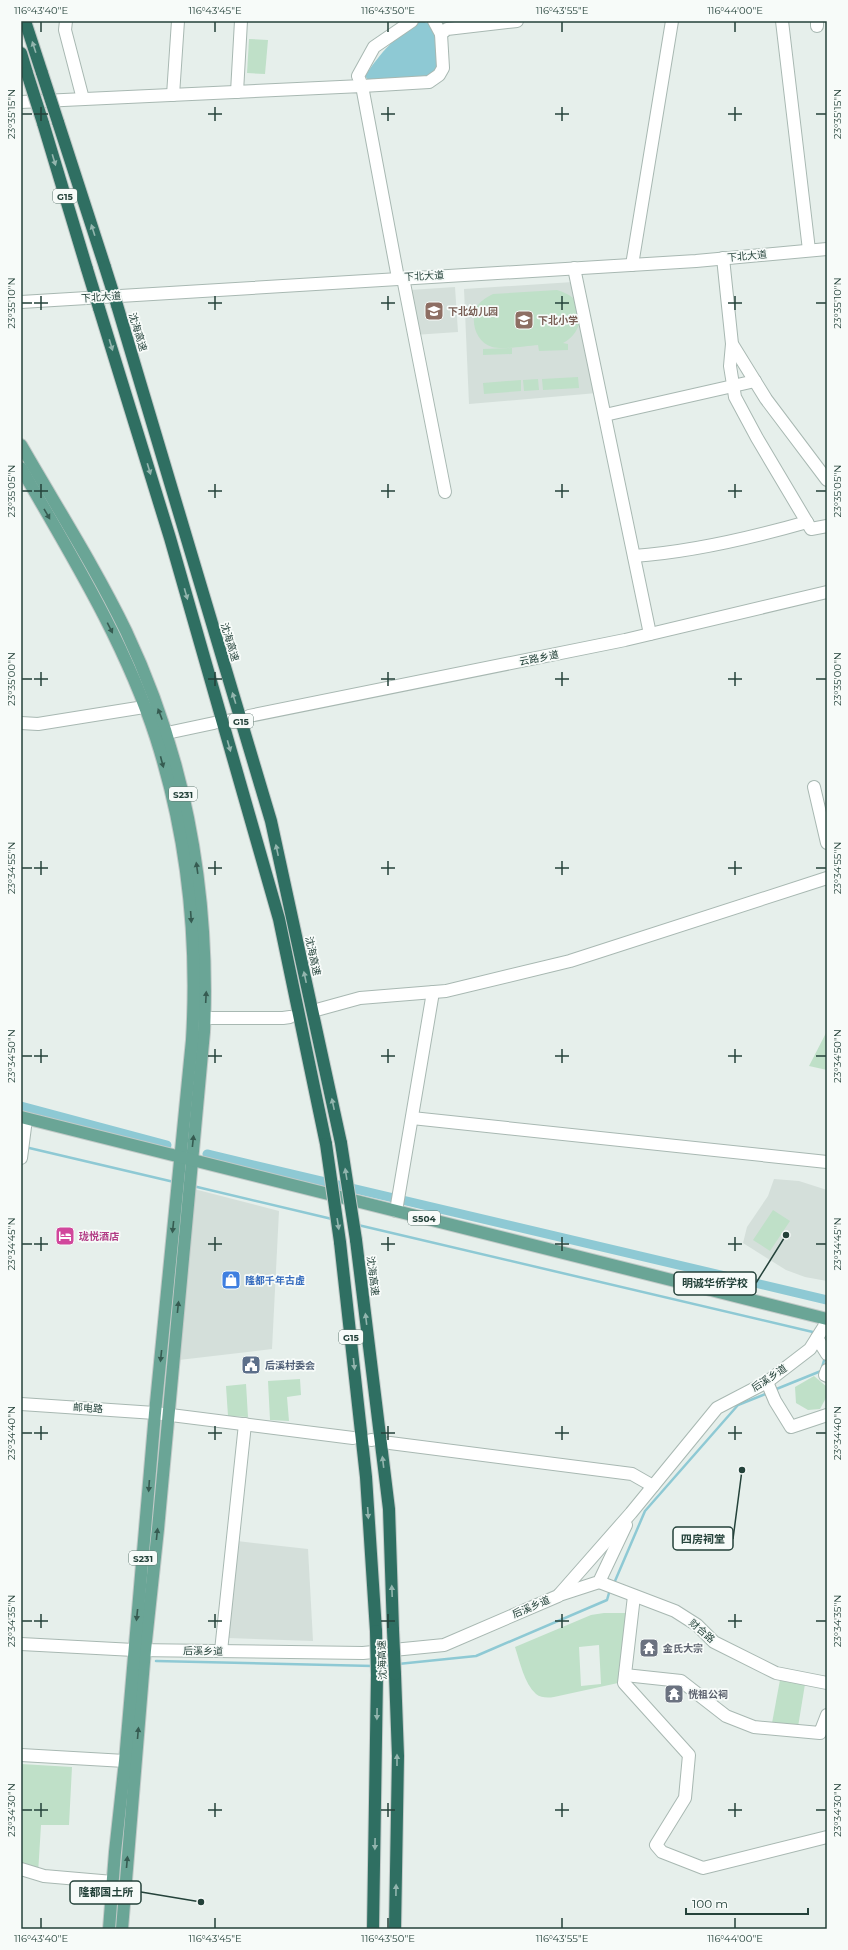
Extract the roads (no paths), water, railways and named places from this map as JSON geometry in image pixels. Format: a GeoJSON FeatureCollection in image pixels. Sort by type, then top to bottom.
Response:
{"type":"FeatureCollection","features":[{"type":"Feature","properties":{"kind":"highway","name":"沈海高速"},"geometry":{"type":"LineString","coordinates":[[26,21],[117,305],[271,821],[341,1143],[356,1240],[389,1509],[398,1756],[395,1929]]}},
{"type":"Feature","properties":{"kind":"highway","name":"沈海高速"},"geometry":{"type":"LineString","coordinates":[[21,53],[168,530],[279,919],[326,1144],[340,1242],[366,1477],[376,1631],[377,1675],[373,1929]]}},
{"type":"Feature","properties":{"kind":"main road","name":"S231"},"geometry":{"type":"LineString","coordinates":[[21,445],[125,631],[148,682],[167,733],[194,840],[200,887],[205,950],[204,1018],[185,1158]]}},
{"type":"Feature","properties":{"kind":"main road","name":"S231"},"geometry":{"type":"LineString","coordinates":[[21,468],[86,582],[120,648],[144,707],[156,738],[171,795],[182,846],[189,895],[193,1012],[168,1414],[158,1528],[139,1650],[109,1929]]}},
{"type":"Feature","properties":{"kind":"main road","name":"S504"},"geometry":{"type":"LineString","coordinates":[[24,1118],[396,1211],[822,1329]]}},
{"type":"Feature","properties":{"kind":"main road","name":"S231"},"geometry":{"type":"LineString","coordinates":[[122,1929],[155,1413],[183,1184]]}},
{"type":"Feature","properties":{"kind":"street"},"geometry":{"type":"LineString","coordinates":[[66,21],[65,30],[83,99]]}},
{"type":"Feature","properties":{"kind":"street"},"geometry":{"type":"LineString","coordinates":[[173,95],[178,21]]}},
{"type":"Feature","properties":{"kind":"street"},"geometry":{"type":"LineString","coordinates":[[237,92],[241,21]]}},
{"type":"Feature","properties":{"kind":"street"},"geometry":{"type":"LineString","coordinates":[[412,21],[374,47],[358,76],[362,86],[400,278],[445,492]]}},
{"type":"Feature","properties":{"kind":"street"},"geometry":{"type":"LineString","coordinates":[[21,102],[429,82],[439,75],[443,68],[441,34],[434,21]]}},
{"type":"Feature","properties":{"kind":"street"},"geometry":{"type":"LineString","coordinates":[[441,34],[447,30],[517,21]]}},
{"type":"Feature","properties":{"kind":"street"},"geometry":{"type":"LineString","coordinates":[[632,265],[672,21]]}},
{"type":"Feature","properties":{"kind":"street"},"geometry":{"type":"LineString","coordinates":[[782,21],[809,250]]}},
{"type":"Feature","properties":{"kind":"street","name":"下北大道"},"geometry":{"type":"LineString","coordinates":[[21,302],[632,265],[827,248]]}},
{"type":"Feature","properties":{"kind":"street"},"geometry":{"type":"LineString","coordinates":[[723,258],[732,344],[730,366],[735,397],[757,438],[811,528],[827,526]]}},
{"type":"Feature","properties":{"kind":"street"},"geometry":{"type":"LineString","coordinates":[[574,268],[650,634]]}},
{"type":"Feature","properties":{"kind":"street"},"geometry":{"type":"LineString","coordinates":[[732,344],[766,399],[827,480]]}},
{"type":"Feature","properties":{"kind":"street"},"geometry":{"type":"LineString","coordinates":[[605,415],[755,381]]}},
{"type":"Feature","properties":{"kind":"street"},"geometry":{"type":"LineString","coordinates":[[634,556],[656,554],[765,534],[807,522]]}},
{"type":"Feature","properties":{"kind":"street","name":"云路乡道"},"geometry":{"type":"LineString","coordinates":[[249,716],[650,634],[827,592]]}},
{"type":"Feature","properties":{"kind":"street"},"geometry":{"type":"LineString","coordinates":[[21,723],[38,724],[144,707]]}},
{"type":"Feature","properties":{"kind":"street"},"geometry":{"type":"LineString","coordinates":[[167,733],[214,723]]}},
{"type":"Feature","properties":{"kind":"street"},"geometry":{"type":"LineString","coordinates":[[814,787],[827,843]]}},
{"type":"Feature","properties":{"kind":"street"},"geometry":{"type":"LineString","coordinates":[[320,1009],[360,998],[446,991],[570,961],[827,878]]}},
{"type":"Feature","properties":{"kind":"street"},"geometry":{"type":"LineString","coordinates":[[396,1211],[434,992]]}},
{"type":"Feature","properties":{"kind":"street"},"geometry":{"type":"LineString","coordinates":[[204,1018],[290,1017]]}},
{"type":"Feature","properties":{"kind":"street"},"geometry":{"type":"LineString","coordinates":[[21,1158],[24,1118]]}},
{"type":"Feature","properties":{"kind":"street"},"geometry":{"type":"LineString","coordinates":[[412,1118],[827,1162]]}},
{"type":"Feature","properties":{"kind":"street"},"geometry":{"type":"LineString","coordinates":[[822,1329],[825,1351]]}},
{"type":"Feature","properties":{"kind":"street","name":"后溪乡道"},"geometry":{"type":"LineString","coordinates":[[21,1644],[139,1650],[363,1653],[444,1645],[558,1596],[631,1513],[717,1408],[770,1388],[810,1349],[822,1329]]}},
{"type":"Feature","properties":{"kind":"street"},"geometry":{"type":"LineString","coordinates":[[827,1370],[825,1375],[827,1376]]}},
{"type":"Feature","properties":{"kind":"street"},"geometry":{"type":"LineString","coordinates":[[770,1388],[791,1426],[827,1415]]}},
{"type":"Feature","properties":{"kind":"street","name":"邮电路"},"geometry":{"type":"LineString","coordinates":[[21,1404],[168,1414],[353,1438]]}},
{"type":"Feature","properties":{"kind":"street"},"geometry":{"type":"LineString","coordinates":[[221,1651],[245,1424]]}},
{"type":"Feature","properties":{"kind":"street"},"geometry":{"type":"LineString","coordinates":[[390,1443],[632,1474],[653,1486]]}},
{"type":"Feature","properties":{"kind":"street"},"geometry":{"type":"LineString","coordinates":[[558,1596],[599,1582],[631,1513]]}},
{"type":"Feature","properties":{"kind":"street","name":"财合路"},"geometry":{"type":"LineString","coordinates":[[599,1582],[675,1611],[697,1625],[714,1642],[776,1673],[827,1683]]}},
{"type":"Feature","properties":{"kind":"street"},"geometry":{"type":"LineString","coordinates":[[634,1596],[624,1683],[689,1755],[685,1798],[656,1845],[662,1852],[703,1868],[827,1838]]}},
{"type":"Feature","properties":{"kind":"street"},"geometry":{"type":"LineString","coordinates":[[625,1675],[681,1681],[726,1716],[754,1727],[820,1733],[827,1715]]}},
{"type":"Feature","properties":{"kind":"street"},"geometry":{"type":"LineString","coordinates":[[21,1755],[126,1761]]}},
{"type":"Feature","properties":{"kind":"street"},"geometry":{"type":"LineString","coordinates":[[21,1869],[44,1876],[113,1882]]}},
{"type":"Feature","properties":{"kind":"water"},"geometry":{"type":"Polygon","coordinates":[[[421,21],[431,24],[438,44],[438,64],[432,77],[368,80],[365,76],[389,45],[421,21]]]}},
{"type":"Feature","properties":{"kind":"waterway"},"geometry":{"type":"LineString","coordinates":[[21,1106],[167,1145]]}},
{"type":"Feature","properties":{"kind":"waterway"},"geometry":{"type":"LineString","coordinates":[[25,1147],[174,1182]]}},
{"type":"Feature","properties":{"kind":"waterway"},"geometry":{"type":"LineString","coordinates":[[207,1154],[827,1300]]}},
{"type":"Feature","properties":{"kind":"waterway"},"geometry":{"type":"LineString","coordinates":[[193,1186],[332,1219]]}},
{"type":"Feature","properties":{"kind":"waterway"},"geometry":{"type":"LineString","coordinates":[[358,1225],[817,1333]]}},
{"type":"Feature","properties":{"kind":"waterway"},"geometry":{"type":"LineString","coordinates":[[774,1390],[821,1371],[825,1357]]}},
{"type":"Feature","properties":{"kind":"waterway"},"geometry":{"type":"LineString","coordinates":[[615,1581],[645,1511],[738,1405],[768,1393]]}},
{"type":"Feature","properties":{"kind":"waterway"},"geometry":{"type":"LineString","coordinates":[[398,1664],[476,1656],[607,1600],[609,1593]]}},
{"type":"Feature","properties":{"kind":"waterway"},"geometry":{"type":"LineString","coordinates":[[156,1661],[373,1666]]}},
{"type":"Feature","properties":{"kind":"waterway"},"geometry":{"type":"LineString","coordinates":[[380,1666],[391,1665]]}},
{"type":"Feature","properties":{"kind":"place","name":"下北幼儿园"},"geometry":{"type":"Point","coordinates":[434,311]}},
{"type":"Feature","properties":{"kind":"place","name":"下北小学"},"geometry":{"type":"Point","coordinates":[524,320]}},
{"type":"Feature","properties":{"kind":"place","name":"明诚华侨学校"},"geometry":{"type":"Point","coordinates":[786,1235]}},
{"type":"Feature","properties":{"kind":"place","name":"珑悦酒店"},"geometry":{"type":"Point","coordinates":[65,1236]}},
{"type":"Feature","properties":{"kind":"place","name":"隆都千年古虚"},"geometry":{"type":"Point","coordinates":[231,1280]}},
{"type":"Feature","properties":{"kind":"place","name":"后溪村委会"},"geometry":{"type":"Point","coordinates":[251,1365]}},
{"type":"Feature","properties":{"kind":"place","name":"四房祠堂"},"geometry":{"type":"Point","coordinates":[742,1470]}},
{"type":"Feature","properties":{"kind":"place","name":"金氏大宗"},"geometry":{"type":"Point","coordinates":[649,1648]}},
{"type":"Feature","properties":{"kind":"place","name":"恍祖公祠"},"geometry":{"type":"Point","coordinates":[674,1694]}},
{"type":"Feature","properties":{"kind":"place","name":"隆都国土所"},"geometry":{"type":"Point","coordinates":[201,1902]}}]}
